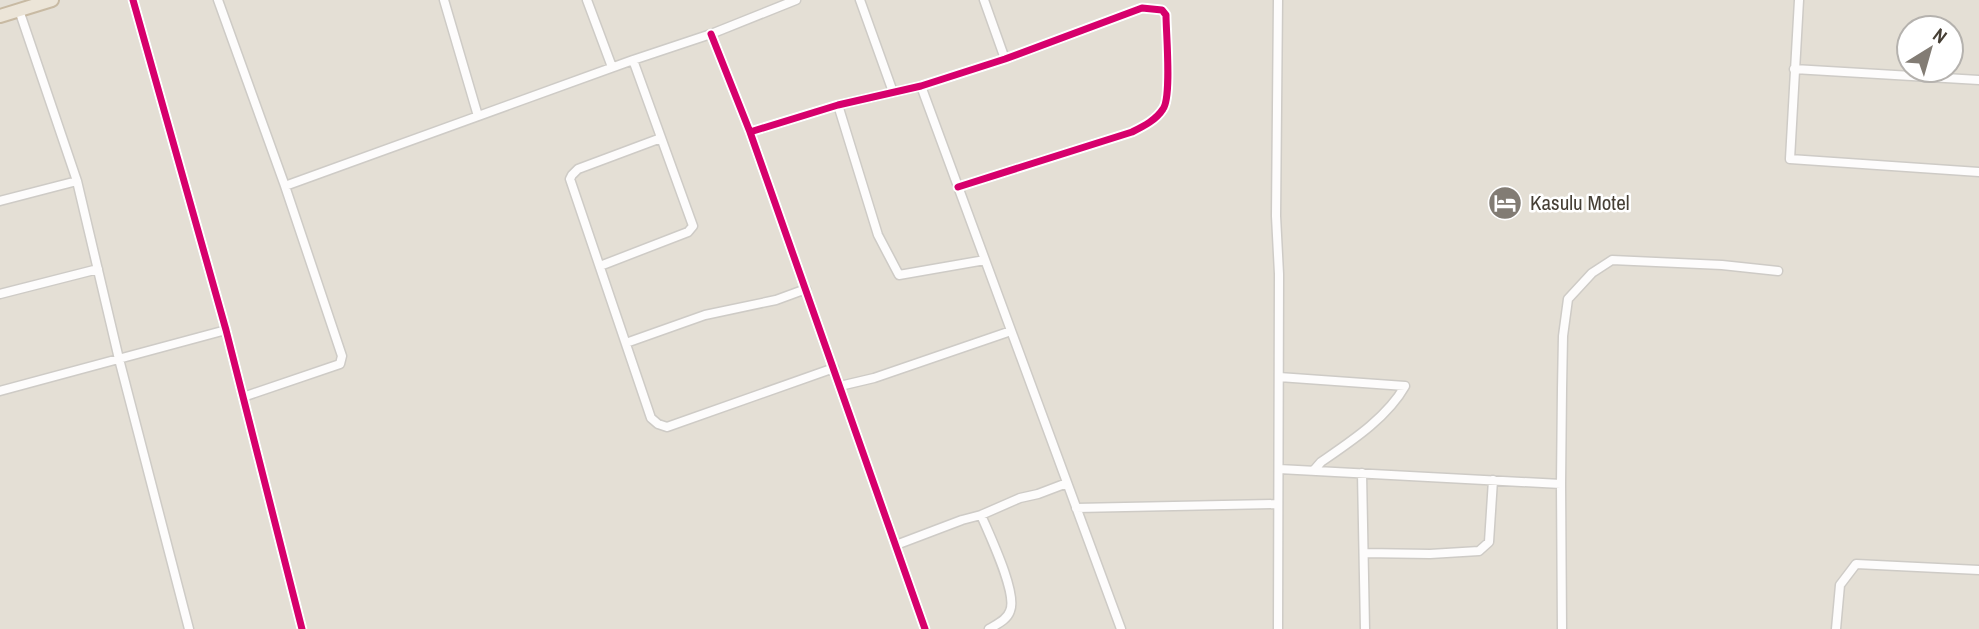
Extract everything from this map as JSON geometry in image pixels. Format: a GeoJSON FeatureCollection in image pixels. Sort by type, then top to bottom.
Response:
{"type":"FeatureCollection","features":[{"type":"Feature","properties":{"kind":"highway"},"geometry":{"type":"LineString","coordinates":[[0,16],[52,0]]}},
{"type":"Feature","properties":{"kind":"street"},"geometry":{"type":"LineString","coordinates":[[133,0],[226,330],[302,629]]}},
{"type":"Feature","properties":{"kind":"street"},"geometry":{"type":"LineString","coordinates":[[218,0],[342,356],[340,364],[243,397]]}},
{"type":"Feature","properties":{"kind":"street"},"geometry":{"type":"LineString","coordinates":[[444,0],[478,116]]}},
{"type":"Feature","properties":{"kind":"street"},"geometry":{"type":"LineString","coordinates":[[587,0],[612,67]]}},
{"type":"Feature","properties":{"kind":"street"},"geometry":{"type":"LineString","coordinates":[[285,186],[710,34],[796,0]]}},
{"type":"Feature","properties":{"kind":"street"},"geometry":{"type":"LineString","coordinates":[[860,0],[893,92]]}},
{"type":"Feature","properties":{"kind":"street"},"geometry":{"type":"LineString","coordinates":[[984,0],[1005,59]]}},
{"type":"Feature","properties":{"kind":"street"},"geometry":{"type":"LineString","coordinates":[[1278,0],[1278,629]]}},
{"type":"Feature","properties":{"kind":"street"},"geometry":{"type":"LineString","coordinates":[[1799,0],[1790,159],[1979,172]]}},
{"type":"Feature","properties":{"kind":"street"},"geometry":{"type":"LineString","coordinates":[[750,132],[838,105],[920,86],[1005,59],[1142,8],[1162,10],[1166,15],[1166,107],[1154,120],[1132,132],[958,187]]}},
{"type":"Feature","properties":{"kind":"street"},"geometry":{"type":"LineString","coordinates":[[19,10],[77,181],[189,629]]}},
{"type":"Feature","properties":{"kind":"street"},"geometry":{"type":"LineString","coordinates":[[710,34],[750,132],[925,629]]}},
{"type":"Feature","properties":{"kind":"street"},"geometry":{"type":"LineString","coordinates":[[600,266],[688,232],[693,226],[633,60]]}},
{"type":"Feature","properties":{"kind":"street"},"geometry":{"type":"LineString","coordinates":[[1794,69],[1979,80]]}},
{"type":"Feature","properties":{"kind":"street"},"geometry":{"type":"LineString","coordinates":[[920,86],[1121,629]]}},
{"type":"Feature","properties":{"kind":"street"},"geometry":{"type":"LineString","coordinates":[[838,105],[878,235],[899,275],[985,260]]}},
{"type":"Feature","properties":{"kind":"street"},"geometry":{"type":"LineString","coordinates":[[661,138],[578,169],[570,179],[651,418],[658,424],[667,426],[834,368]]}},
{"type":"Feature","properties":{"kind":"street"},"geometry":{"type":"LineString","coordinates":[[0,201],[77,181]]}},
{"type":"Feature","properties":{"kind":"street"},"geometry":{"type":"LineString","coordinates":[[1562,629],[1563,336],[1568,299],[1592,273],[1612,260],[1722,265],[1777,271]]}},
{"type":"Feature","properties":{"kind":"street"},"geometry":{"type":"LineString","coordinates":[[0,294],[98,269]]}},
{"type":"Feature","properties":{"kind":"street"},"geometry":{"type":"LineString","coordinates":[[626,343],[705,315],[776,300],[806,289]]}},
{"type":"Feature","properties":{"kind":"street"},"geometry":{"type":"LineString","coordinates":[[0,391],[226,330]]}},
{"type":"Feature","properties":{"kind":"street"},"geometry":{"type":"LineString","coordinates":[[840,386],[874,378],[1011,331]]}},
{"type":"Feature","properties":{"kind":"street"},"geometry":{"type":"LineString","coordinates":[[1279,377],[1405,386],[1397,400],[1321,462],[1314,471]]}},
{"type":"Feature","properties":{"kind":"street"},"geometry":{"type":"LineString","coordinates":[[1279,468],[1561,484]]}},
{"type":"Feature","properties":{"kind":"street"},"geometry":{"type":"LineString","coordinates":[[1362,473],[1365,629]]}},
{"type":"Feature","properties":{"kind":"street"},"geometry":{"type":"LineString","coordinates":[[1364,553],[1430,554],[1479,551],[1489,542],[1493,480]]}},
{"type":"Feature","properties":{"kind":"street"},"geometry":{"type":"LineString","coordinates":[[896,545],[1067,483]]}},
{"type":"Feature","properties":{"kind":"street"},"geometry":{"type":"LineString","coordinates":[[1076,508],[1279,504]]}},
{"type":"Feature","properties":{"kind":"street"},"geometry":{"type":"LineString","coordinates":[[981,515],[1010,588],[1012,608],[1007,617],[989,629]]}},
{"type":"Feature","properties":{"kind":"street"},"geometry":{"type":"LineString","coordinates":[[1836,629],[1840,585],[1856,564],[1979,570]]}},
{"type":"Feature","properties":{"kind":"shaded area"},"geometry":{"type":"Polygon","coordinates":[[[0,0],[1979,0],[1979,629],[0,629],[0,0]]]}},
{"type":"Feature","properties":{"kind":"cycle path"},"geometry":{"type":"LineString","coordinates":[[133,0],[226,330],[302,629]]}},
{"type":"Feature","properties":{"kind":"cycle path"},"geometry":{"type":"LineString","coordinates":[[750,132],[838,105],[921,86],[1005,59],[1142,8],[1162,10],[1166,15],[1167,92],[1163,109],[1153,120],[1132,132],[958,187]]}},
{"type":"Feature","properties":{"kind":"cycle path"},"geometry":{"type":"LineString","coordinates":[[711,34],[750,132],[925,629]]}},
{"type":"Feature","properties":{"kind":"place","name":"Kasulu Motel"},"geometry":{"type":"Point","coordinates":[1505,203]}}]}
